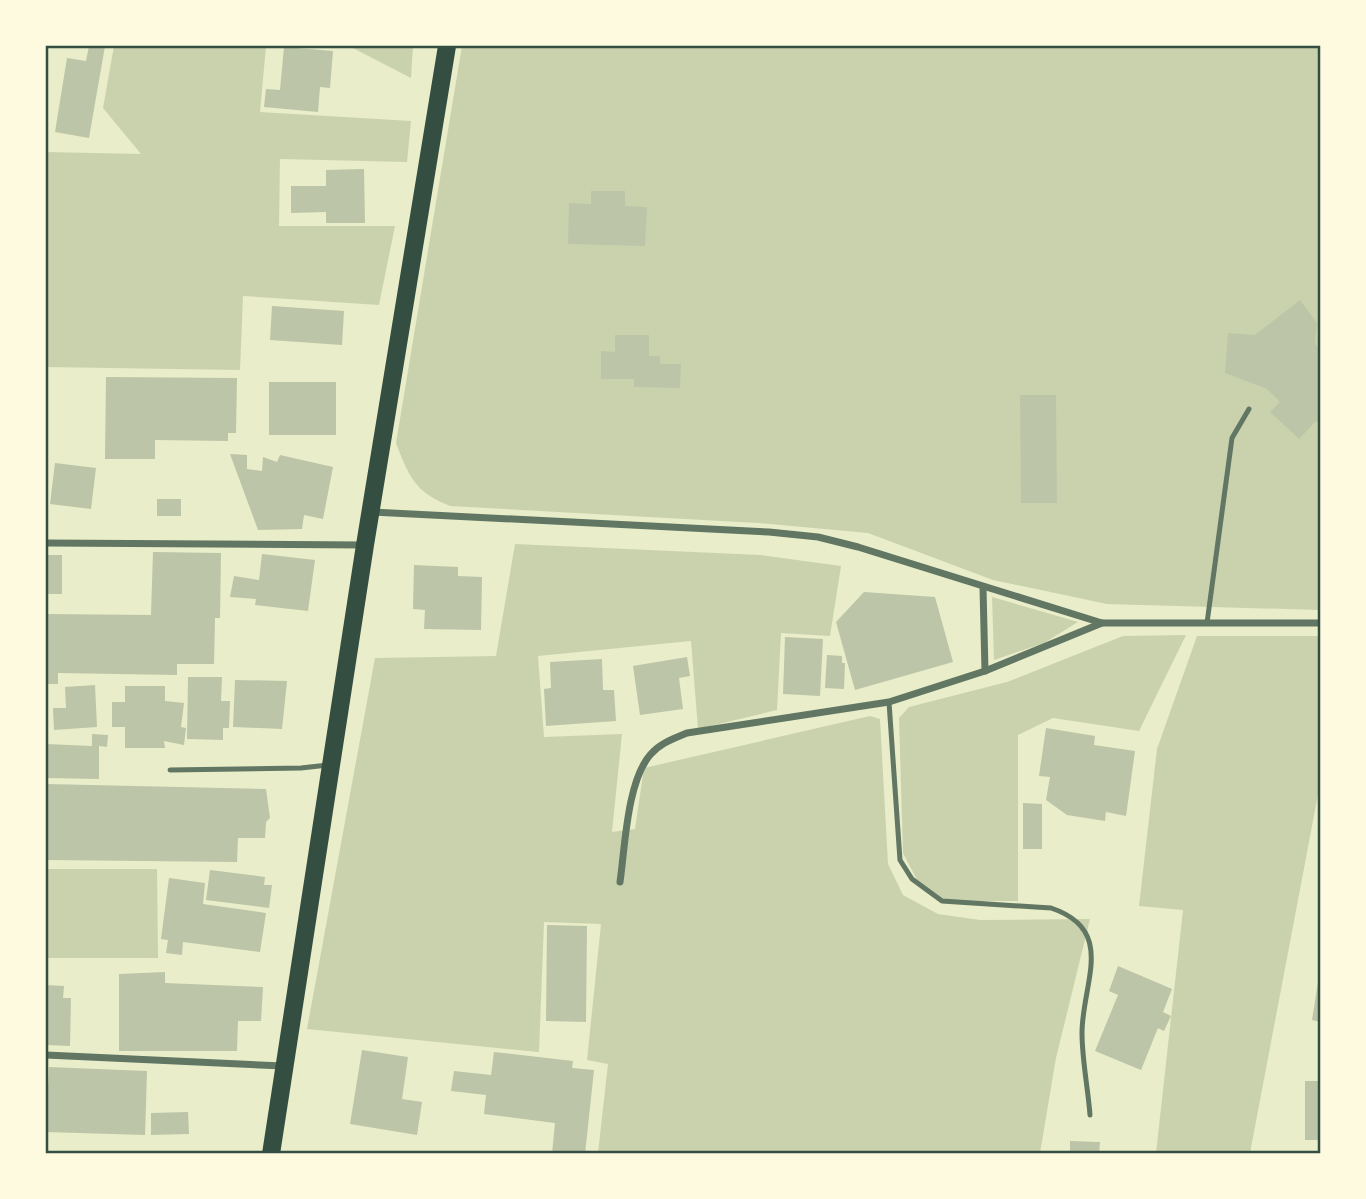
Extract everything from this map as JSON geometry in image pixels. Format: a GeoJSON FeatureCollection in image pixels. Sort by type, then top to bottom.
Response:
{"type":"FeatureCollection","features":[{"type":"Feature","properties":{"kind":"main road"},"geometry":{"type":"LineString","coordinates":[[271,1153],[365,545],[447,46]]}},
{"type":"Feature","properties":{"kind":"street"},"geometry":{"type":"LineString","coordinates":[[372,512],[768,532],[818,537],[1102,622],[1321,623]]}},
{"type":"Feature","properties":{"kind":"street"},"geometry":{"type":"LineString","coordinates":[[46,543],[365,545]]}},
{"type":"Feature","properties":{"kind":"street"},"geometry":{"type":"LineString","coordinates":[[983,588],[985,671]]}},
{"type":"Feature","properties":{"kind":"street"},"geometry":{"type":"LineString","coordinates":[[620,882],[636,779],[649,756],[664,743],[687,733],[889,702],[985,671],[1102,622]]}},
{"type":"Feature","properties":{"kind":"street"},"geometry":{"type":"LineString","coordinates":[[46,1055],[284,1066]]}},
{"type":"Feature","properties":{"kind":"lane"},"geometry":{"type":"LineString","coordinates":[[1207,623],[1232,438],[1249,409]]}},
{"type":"Feature","properties":{"kind":"lane"},"geometry":{"type":"LineString","coordinates":[[889,702],[900,860],[912,879],[942,901],[1051,908],[1068,914],[1083,925],[1087,933],[1092,958],[1082,1033],[1090,1115]]}},
{"type":"Feature","properties":{"kind":"lane"},"geometry":{"type":"LineString","coordinates":[[170,770],[331,765]]}},
{"type":"Feature","properties":{"kind":"green space"},"geometry":{"type":"Polygon","coordinates":[[[114,46],[266,46],[260,112],[411,121],[407,162],[280,159],[279,226],[395,226],[379,305],[243,296],[240,370],[46,367],[46,152],[141,154],[103,108],[114,46]]]}},
{"type":"Feature","properties":{"kind":"green space"},"geometry":{"type":"Polygon","coordinates":[[[349,46],[413,46],[411,78],[349,46]]]}},
{"type":"Feature","properties":{"kind":"green space"},"geometry":{"type":"Polygon","coordinates":[[[462,46],[1320,46],[1320,610],[1107,604],[993,580],[868,533],[758,523],[450,506],[438,501],[415,482],[396,443],[462,46]]]}},
{"type":"Feature","properties":{"kind":"green space"},"geometry":{"type":"Polygon","coordinates":[[[515,544],[760,555],[841,566],[830,636],[781,633],[777,710],[698,729],[691,641],[538,656],[544,737],[622,734],[612,832],[635,829],[644,768],[870,716],[880,719],[888,864],[903,895],[938,914],[980,920],[1090,919],[1056,1058],[1040,1153],[598,1153],[608,1064],[587,1060],[601,924],[544,922],[539,1052],[307,1029],[375,658],[496,656],[515,544]]]}},
{"type":"Feature","properties":{"kind":"green space"},"geometry":{"type":"Polygon","coordinates":[[[992,597],[1078,622],[1044,643],[994,660],[992,597]]]}},
{"type":"Feature","properties":{"kind":"green space"},"geometry":{"type":"Polygon","coordinates":[[[1186,635],[1139,731],[1053,718],[1018,735],[1018,901],[946,901],[918,882],[903,853],[899,718],[909,707],[1007,682],[1123,636],[1186,635]]]}},
{"type":"Feature","properties":{"kind":"green space"},"geometry":{"type":"Polygon","coordinates":[[[1197,636],[1320,636],[1320,784],[1250,1153],[1156,1153],[1183,910],[1139,906],[1157,749],[1197,636]]]}},
{"type":"Feature","properties":{"kind":"green space"},"geometry":{"type":"Polygon","coordinates":[[[46,869],[157,869],[158,958],[46,958],[46,869]]]}},
{"type":"Feature","properties":{"kind":"building"},"geometry":{"type":"Polygon","coordinates":[[[89,46],[105,46],[89,138],[55,132],[67,58],[86,61],[89,46]]]}},
{"type":"Feature","properties":{"kind":"building"},"geometry":{"type":"Polygon","coordinates":[[[284,47],[333,51],[330,88],[320,87],[318,112],[264,107],[266,89],[280,90],[284,47]]]}},
{"type":"Feature","properties":{"kind":"building"},"geometry":{"type":"Polygon","coordinates":[[[364,169],[365,223],[326,223],[326,212],[291,213],[291,186],[326,186],[326,170],[364,169]]]}},
{"type":"Feature","properties":{"kind":"building"},"geometry":{"type":"Polygon","coordinates":[[[591,191],[625,191],[625,206],[647,207],[645,246],[568,244],[569,203],[591,204],[591,191]]]}},
{"type":"Feature","properties":{"kind":"building"},"geometry":{"type":"Polygon","coordinates":[[[1300,300],[1317,323],[1315,343],[1320,351],[1320,424],[1316,421],[1299,439],[1270,412],[1280,402],[1267,389],[1225,373],[1228,333],[1255,335],[1300,300]]]}},
{"type":"Feature","properties":{"kind":"building"},"geometry":{"type":"Polygon","coordinates":[[[272,306],[344,311],[342,345],[270,340],[272,306]]]}},
{"type":"Feature","properties":{"kind":"building"},"geometry":{"type":"Polygon","coordinates":[[[615,335],[649,335],[649,356],[660,356],[660,364],[681,364],[680,388],[634,387],[634,379],[601,379],[601,351],[615,352],[615,335]]]}},
{"type":"Feature","properties":{"kind":"building"},"geometry":{"type":"Polygon","coordinates":[[[106,377],[237,378],[236,433],[228,433],[228,441],[155,440],[155,459],[105,459],[106,377]]]}},
{"type":"Feature","properties":{"kind":"building"},"geometry":{"type":"Polygon","coordinates":[[[269,382],[336,382],[336,435],[269,435],[269,382]]]}},
{"type":"Feature","properties":{"kind":"building"},"geometry":{"type":"Polygon","coordinates":[[[1020,395],[1056,395],[1057,503],[1021,503],[1020,395]]]}},
{"type":"Feature","properties":{"kind":"building"},"geometry":{"type":"Polygon","coordinates":[[[230,454],[247,455],[247,469],[262,471],[263,457],[277,462],[280,455],[333,467],[323,519],[304,515],[302,529],[258,530],[230,454]]]}},
{"type":"Feature","properties":{"kind":"building"},"geometry":{"type":"Polygon","coordinates":[[[55,463],[96,468],[91,509],[50,504],[55,463]]]}},
{"type":"Feature","properties":{"kind":"building"},"geometry":{"type":"Polygon","coordinates":[[[157,499],[181,499],[181,516],[157,516],[157,499]]]}},
{"type":"Feature","properties":{"kind":"building"},"geometry":{"type":"Polygon","coordinates":[[[153,552],[221,553],[220,618],[215,618],[214,664],[177,664],[177,675],[58,673],[58,684],[46,684],[46,614],[151,615],[153,552]]]}},
{"type":"Feature","properties":{"kind":"building"},"geometry":{"type":"Polygon","coordinates":[[[262,554],[315,560],[308,611],[255,605],[256,599],[230,597],[234,576],[259,580],[262,554]]]}},
{"type":"Feature","properties":{"kind":"building"},"geometry":{"type":"Polygon","coordinates":[[[46,555],[62,555],[62,594],[46,594],[46,555]]]}},
{"type":"Feature","properties":{"kind":"building"},"geometry":{"type":"Polygon","coordinates":[[[414,565],[458,567],[458,576],[482,577],[481,630],[424,629],[425,610],[413,609],[414,565]]]}},
{"type":"Feature","properties":{"kind":"building"},"geometry":{"type":"Polygon","coordinates":[[[864,592],[935,597],[953,662],[855,690],[836,622],[864,592]]]}},
{"type":"Feature","properties":{"kind":"building"},"geometry":{"type":"Polygon","coordinates":[[[785,637],[823,639],[820,696],[783,694],[785,637]]]}},
{"type":"Feature","properties":{"kind":"building"},"geometry":{"type":"Polygon","coordinates":[[[827,655],[842,656],[842,663],[845,663],[844,689],[825,688],[827,655]]]}},
{"type":"Feature","properties":{"kind":"building"},"geometry":{"type":"Polygon","coordinates":[[[687,657],[690,676],[679,678],[683,709],[640,715],[633,666],[687,657]]]}},
{"type":"Feature","properties":{"kind":"building"},"geometry":{"type":"Polygon","coordinates":[[[602,659],[603,690],[614,690],[616,721],[546,726],[544,689],[551,688],[550,662],[602,659]]]}},
{"type":"Feature","properties":{"kind":"building"},"geometry":{"type":"Polygon","coordinates":[[[188,677],[222,677],[221,701],[230,701],[229,728],[223,728],[223,740],[187,739],[188,677]]]}},
{"type":"Feature","properties":{"kind":"building"},"geometry":{"type":"Polygon","coordinates":[[[235,680],[287,681],[282,729],[233,727],[235,680]]]}},
{"type":"Feature","properties":{"kind":"building"},"geometry":{"type":"Polygon","coordinates":[[[95,685],[97,727],[54,730],[53,708],[66,708],[65,687],[95,685]]]}},
{"type":"Feature","properties":{"kind":"building"},"geometry":{"type":"Polygon","coordinates":[[[125,686],[165,686],[165,701],[184,703],[181,727],[186,728],[184,745],[164,741],[165,748],[125,748],[125,727],[112,727],[112,702],[125,702],[125,686]]]}},
{"type":"Feature","properties":{"kind":"building"},"geometry":{"type":"Polygon","coordinates":[[[1046,728],[1095,736],[1094,745],[1135,751],[1126,816],[1106,812],[1105,821],[1067,815],[1046,800],[1050,777],[1039,776],[1046,728]]]}},
{"type":"Feature","properties":{"kind":"building"},"geometry":{"type":"Polygon","coordinates":[[[92,734],[108,735],[107,747],[99,746],[99,779],[46,778],[46,744],[92,746],[92,734]]]}},
{"type":"Feature","properties":{"kind":"building"},"geometry":{"type":"Polygon","coordinates":[[[46,784],[266,789],[270,818],[266,822],[265,838],[238,838],[237,862],[46,860],[46,784]]]}},
{"type":"Feature","properties":{"kind":"building"},"geometry":{"type":"Polygon","coordinates":[[[1023,803],[1042,804],[1042,849],[1023,849],[1023,803]]]}},
{"type":"Feature","properties":{"kind":"building"},"geometry":{"type":"Polygon","coordinates":[[[210,870],[265,877],[264,885],[272,885],[269,908],[206,900],[210,870]]]}},
{"type":"Feature","properties":{"kind":"building"},"geometry":{"type":"Polygon","coordinates":[[[169,878],[205,883],[203,904],[266,913],[260,952],[183,942],[182,955],[166,953],[168,940],[161,939],[169,878]]]}},
{"type":"Feature","properties":{"kind":"building"},"geometry":{"type":"Polygon","coordinates":[[[547,925],[587,926],[586,1022],[546,1021],[547,925]]]}},
{"type":"Feature","properties":{"kind":"building"},"geometry":{"type":"Polygon","coordinates":[[[1118,966],[1172,989],[1163,1012],[1171,1016],[1164,1031],[1158,1028],[1141,1070],[1095,1051],[1118,995],[1109,991],[1118,966]]]}},
{"type":"Feature","properties":{"kind":"building"},"geometry":{"type":"Polygon","coordinates":[[[165,972],[165,983],[263,987],[261,1021],[238,1021],[237,1051],[119,1051],[119,974],[165,972]]]}},
{"type":"Feature","properties":{"kind":"building"},"geometry":{"type":"Polygon","coordinates":[[[1320,976],[1320,1022],[1312,1020],[1320,976]]]}},
{"type":"Feature","properties":{"kind":"building"},"geometry":{"type":"Polygon","coordinates":[[[46,985],[64,986],[63,998],[71,998],[70,1046],[46,1045],[46,985]]]}},
{"type":"Feature","properties":{"kind":"building"},"geometry":{"type":"Polygon","coordinates":[[[362,1050],[408,1057],[402,1099],[422,1102],[417,1135],[350,1124],[362,1050]]]}},
{"type":"Feature","properties":{"kind":"building"},"geometry":{"type":"Polygon","coordinates":[[[494,1052],[573,1061],[572,1068],[594,1070],[585,1154],[552,1154],[555,1123],[484,1114],[486,1095],[451,1091],[454,1071],[491,1075],[494,1052]]]}},
{"type":"Feature","properties":{"kind":"building"},"geometry":{"type":"Polygon","coordinates":[[[49,1067],[147,1071],[145,1135],[46,1132],[49,1067]]]}},
{"type":"Feature","properties":{"kind":"building"},"geometry":{"type":"Polygon","coordinates":[[[1305,1081],[1320,1081],[1320,1140],[1305,1140],[1305,1081]]]}},
{"type":"Feature","properties":{"kind":"building"},"geometry":{"type":"Polygon","coordinates":[[[188,1112],[189,1134],[151,1135],[151,1113],[188,1112]]]}},
{"type":"Feature","properties":{"kind":"building"},"geometry":{"type":"Polygon","coordinates":[[[1070,1141],[1100,1142],[1099,1154],[1070,1154],[1070,1141]]]}}]}
